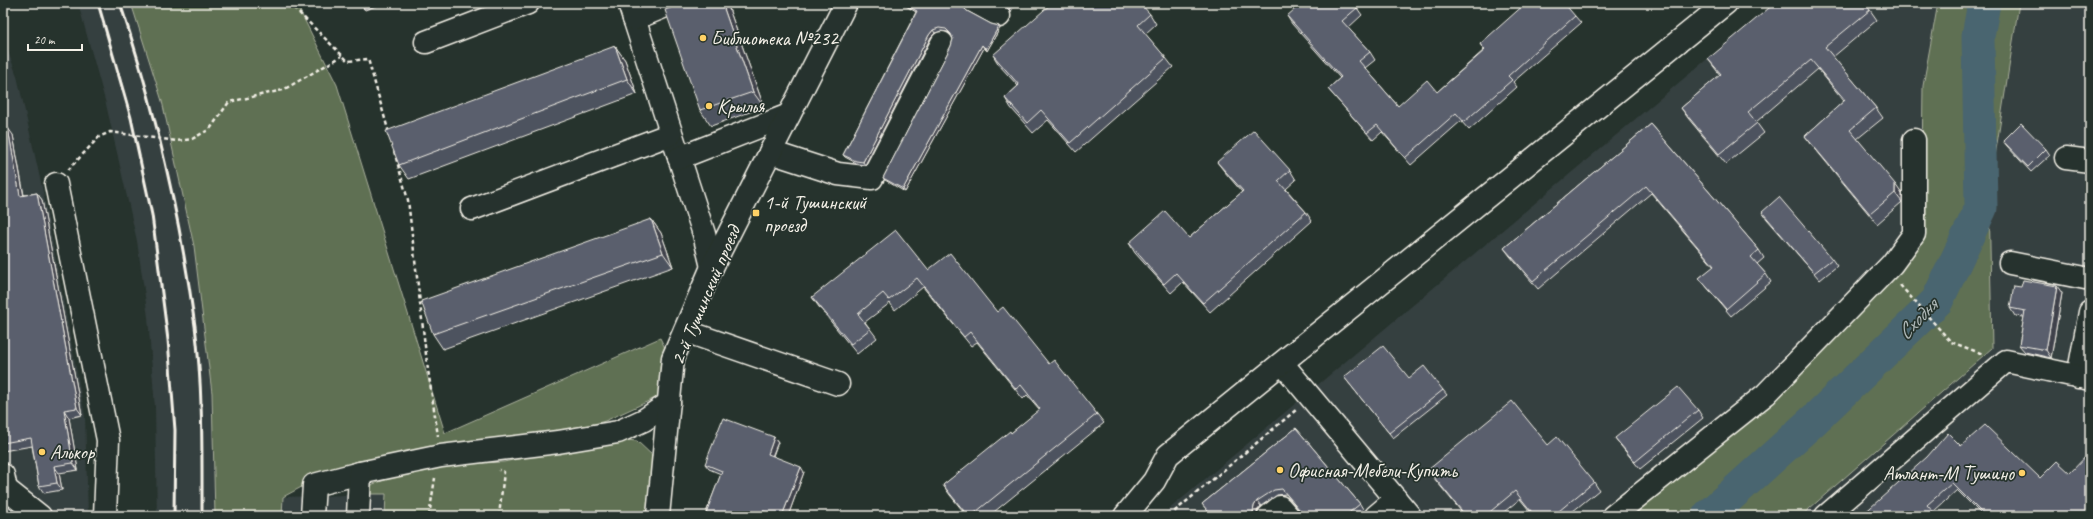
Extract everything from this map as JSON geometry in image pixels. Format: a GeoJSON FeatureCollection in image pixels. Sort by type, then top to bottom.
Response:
{"type":"FeatureCollection","features":[{"type":"Feature","properties":{"kind":"street"},"geometry":{"type":"LineString","coordinates":[[426,42],[528,3]]}},
{"type":"Feature","properties":{"kind":"street"},"geometry":{"type":"LineString","coordinates":[[673,3],[631,11],[679,158],[712,267]]}},
{"type":"Feature","properties":{"kind":"street","name":"2-й Тушинский проезд"},"geometry":{"type":"LineString","coordinates":[[658,516],[673,358],[712,267],[846,3]]}},
{"type":"Feature","properties":{"kind":"street"},"geometry":{"type":"LineString","coordinates":[[975,3],[999,16]]}},
{"type":"Feature","properties":{"kind":"street"},"geometry":{"type":"LineString","coordinates":[[1125,516],[1154,481],[1168,455],[1726,3]]}},
{"type":"Feature","properties":{"kind":"street"},"geometry":{"type":"LineString","coordinates":[[770,152],[838,174],[872,178],[942,43]]}},
{"type":"Feature","properties":{"kind":"street"},"geometry":{"type":"LineString","coordinates":[[679,158],[789,115]]}},
{"type":"Feature","properties":{"kind":"street"},"geometry":{"type":"LineString","coordinates":[[472,209],[671,134]]}},
{"type":"Feature","properties":{"kind":"street"},"geometry":{"type":"LineString","coordinates":[[1613,516],[1766,394],[1892,264],[1914,234],[1914,140]]}},
{"type":"Feature","properties":{"kind":"street"},"geometry":{"type":"LineString","coordinates":[[2066,158],[2090,161]]}},
{"type":"Feature","properties":{"kind":"street"},"geometry":{"type":"LineString","coordinates":[[56,184],[108,440],[105,516]]}},
{"type":"Feature","properties":{"kind":"street"},"geometry":{"type":"LineString","coordinates":[[2010,263],[2090,278]]}},
{"type":"Feature","properties":{"kind":"street"},"geometry":{"type":"LineString","coordinates":[[1826,516],[2006,361],[2084,378],[2090,312]]}},
{"type":"Feature","properties":{"kind":"street"},"geometry":{"type":"LineString","coordinates":[[685,331],[838,384]]}},
{"type":"Feature","properties":{"kind":"street"},"geometry":{"type":"LineString","coordinates":[[1282,363],[1410,516]]}},
{"type":"Feature","properties":{"kind":"street"},"geometry":{"type":"LineString","coordinates":[[312,516],[314,485],[360,473],[441,456],[558,442],[618,432],[644,420],[669,404]]}},
{"type":"Feature","properties":{"kind":"street"},"geometry":{"type":"LineString","coordinates":[[358,516],[360,473]]}},
{"type":"Feature","properties":{"kind":"street"},"geometry":{"type":"LineString","coordinates":[[3,475],[6,489],[40,516]]}},
{"type":"Feature","properties":{"kind":"street"},"geometry":{"type":"LineString","coordinates":[[1376,516],[1396,499]]}},
{"type":"Feature","properties":{"kind":"street"},"geometry":{"type":"LineString","coordinates":[[1269,516],[1280,507],[1288,516]]}},
{"type":"Feature","properties":{"kind":"path"},"geometry":{"type":"LineString","coordinates":[[289,3],[348,61],[368,59],[391,141]]}},
{"type":"Feature","properties":{"kind":"path"},"geometry":{"type":"LineString","coordinates":[[56,184],[99,137],[110,132],[177,141],[192,139],[210,128],[229,102],[283,90],[342,56]]}},
{"type":"Feature","properties":{"kind":"path"},"geometry":{"type":"LineString","coordinates":[[393,148],[408,200],[427,362],[441,456],[435,475],[429,516]]}},
{"type":"Feature","properties":{"kind":"path"},"geometry":{"type":"LineString","coordinates":[[1898,284],[1951,342],[1974,352]]}},
{"type":"Feature","properties":{"kind":"path"},"geometry":{"type":"LineString","coordinates":[[1168,516],[1310,398]]}},
{"type":"Feature","properties":{"kind":"path"},"geometry":{"type":"LineString","coordinates":[[496,470],[504,472],[498,516]]}},
{"type":"Feature","properties":{"kind":"shaded area"},"geometry":{"type":"Polygon","coordinates":[[[78,3],[131,3],[162,101],[194,246],[212,393],[215,516],[157,516],[155,408],[148,317],[137,241],[106,104],[78,3]]]}},
{"type":"Feature","properties":{"kind":"shaded area"},"geometry":{"type":"Polygon","coordinates":[[[1774,3],[1938,3],[1923,86],[1921,242],[1628,516],[1161,516],[1774,3]]]}},
{"type":"Feature","properties":{"kind":"shaded area"},"geometry":{"type":"Polygon","coordinates":[[[2019,3],[2090,3],[2090,516],[1801,516],[1992,348],[1989,195],[2019,3]]]}},
{"type":"Feature","properties":{"kind":"shaded area"},"geometry":{"type":"Polygon","coordinates":[[[3,38],[17,76],[44,196],[85,416],[88,516],[3,516],[3,38]]]}},
{"type":"Feature","properties":{"kind":"shaded area"},"geometry":{"type":"Polygon","coordinates":[[[386,494],[385,516],[282,516],[283,497],[386,494]]]}},
{"type":"Feature","properties":{"kind":"green space"},"geometry":{"type":"Polygon","coordinates":[[[131,3],[296,3],[337,85],[445,433],[660,338],[669,356],[664,394],[605,421],[551,436],[322,476],[283,497],[282,516],[215,516],[212,393],[194,246],[162,101],[131,3]]]}},
{"type":"Feature","properties":{"kind":"green space"},"geometry":{"type":"Polygon","coordinates":[[[1938,3],[2019,3],[1989,195],[1992,348],[1801,516],[1628,516],[1921,242],[1923,86],[1938,3]]]}},
{"type":"Feature","properties":{"kind":"green space"},"geometry":{"type":"Polygon","coordinates":[[[615,439],[637,441],[654,457],[649,516],[385,516],[386,494],[365,494],[373,484],[431,465],[504,462],[594,442],[615,439]]]}},
{"type":"Feature","properties":{"kind":"building"},"geometry":{"type":"Polygon","coordinates":[[[683,3],[722,3],[753,92],[700,110],[665,10],[683,3]]]}},
{"type":"Feature","properties":{"kind":"building"},"geometry":{"type":"Polygon","coordinates":[[[904,3],[961,3],[967,11],[991,24],[999,26],[986,49],[982,45],[903,189],[883,178],[951,46],[953,39],[951,34],[946,29],[939,28],[933,30],[929,35],[863,162],[856,161],[843,155],[917,11],[904,3]]]}},
{"type":"Feature","properties":{"kind":"building"},"geometry":{"type":"Polygon","coordinates":[[[1004,3],[1012,3],[1009,10],[1004,3]]]}},
{"type":"Feature","properties":{"kind":"building"},"geometry":{"type":"Polygon","coordinates":[[[1052,3],[1140,3],[1150,14],[1138,25],[1166,58],[1070,143],[1041,110],[1027,123],[1005,98],[1019,85],[993,55],[1052,3]]]}},
{"type":"Feature","properties":{"kind":"building"},"geometry":{"type":"Polygon","coordinates":[[[1302,3],[1353,3],[1357,8],[1342,21],[1370,52],[1359,61],[1398,106],[1427,80],[1437,92],[1485,50],[1480,44],[1526,3],[1564,3],[1575,16],[1508,76],[1512,80],[1464,122],[1456,113],[1405,158],[1377,125],[1367,133],[1328,89],[1341,77],[1287,16],[1302,3]]]}},
{"type":"Feature","properties":{"kind":"building"},"geometry":{"type":"Polygon","coordinates":[[[1775,3],[1865,3],[1870,10],[1825,47],[1876,108],[1850,130],[1895,184],[1895,193],[1870,214],[1805,136],[1845,100],[1811,60],[1748,112],[1757,123],[1719,154],[1681,108],[1721,74],[1708,59],[1775,3]]]}},
{"type":"Feature","properties":{"kind":"building"},"geometry":{"type":"Polygon","coordinates":[[[615,46],[627,79],[399,165],[386,131],[615,46]]]}},
{"type":"Feature","properties":{"kind":"building"},"geometry":{"type":"Polygon","coordinates":[[[2021,123],[2046,149],[2028,167],[2003,141],[2021,123]]]}},
{"type":"Feature","properties":{"kind":"building"},"geometry":{"type":"Polygon","coordinates":[[[1651,124],[1759,250],[1751,257],[1766,274],[1726,309],[1699,278],[1714,266],[1646,186],[1533,281],[1504,248],[1651,124]]]}},
{"type":"Feature","properties":{"kind":"building"},"geometry":{"type":"Polygon","coordinates":[[[8,128],[20,196],[37,193],[77,408],[64,410],[73,463],[54,466],[57,483],[39,486],[31,438],[3,443],[3,129],[8,128]]]}},
{"type":"Feature","properties":{"kind":"building"},"geometry":{"type":"Polygon","coordinates":[[[1254,130],[1290,170],[1278,181],[1306,212],[1203,303],[1176,273],[1164,284],[1129,243],[1165,211],[1189,238],[1243,191],[1217,162],[1254,130]]]}},
{"type":"Feature","properties":{"kind":"building"},"geometry":{"type":"Polygon","coordinates":[[[1779,197],[1832,259],[1814,273],[1762,212],[1779,197]]]}},
{"type":"Feature","properties":{"kind":"building"},"geometry":{"type":"Polygon","coordinates":[[[651,219],[663,253],[433,334],[421,301],[651,219]]]}},
{"type":"Feature","properties":{"kind":"building"},"geometry":{"type":"Polygon","coordinates":[[[896,230],[928,270],[950,253],[997,312],[1003,307],[1049,364],[1054,360],[1097,414],[971,516],[968,516],[943,485],[1040,409],[1021,385],[1016,389],[970,332],[964,337],[917,278],[889,300],[883,293],[858,314],[870,329],[851,344],[812,297],[896,230]]]}},
{"type":"Feature","properties":{"kind":"building"},"geometry":{"type":"Polygon","coordinates":[[[2023,280],[2057,286],[2046,350],[2019,345],[2025,311],[2010,308],[2014,286],[2021,287],[2023,280]]]}},
{"type":"Feature","properties":{"kind":"building"},"geometry":{"type":"Polygon","coordinates":[[[1383,346],[1409,378],[1424,366],[1443,390],[1389,433],[1344,377],[1383,346]]]}},
{"type":"Feature","properties":{"kind":"building"},"geometry":{"type":"Polygon","coordinates":[[[1678,387],[1698,410],[1635,462],[1615,438],[1678,387]]]}},
{"type":"Feature","properties":{"kind":"building"},"geometry":{"type":"Polygon","coordinates":[[[1512,401],[1548,445],[1557,437],[1594,482],[1553,516],[1535,516],[1515,491],[1485,516],[1466,516],[1428,470],[1512,401]]]}},
{"type":"Feature","properties":{"kind":"building"},"geometry":{"type":"Polygon","coordinates":[[[723,418],[774,437],[768,454],[801,467],[782,516],[776,516],[763,511],[761,516],[713,516],[706,513],[722,471],[705,464],[723,418]]]}},
{"type":"Feature","properties":{"kind":"building"},"geometry":{"type":"Polygon","coordinates":[[[1985,425],[2040,478],[2057,461],[2070,473],[2090,452],[2090,516],[1985,516],[1952,483],[1927,505],[1937,516],[1861,516],[1927,457],[1948,433],[1961,446],[1985,425]]]}},
{"type":"Feature","properties":{"kind":"building"},"geometry":{"type":"Polygon","coordinates":[[[1296,428],[1360,504],[1345,516],[1305,516],[1282,489],[1274,490],[1257,501],[1253,512],[1248,516],[1212,516],[1202,504],[1296,428]]]}},
{"type":"Feature","properties":{"kind":"waterway","name":"Сходня"},"geometry":{"type":"LineString","coordinates":[[1708,516],[1815,419],[1937,301],[1981,208],[1978,36],[1984,3]]}},
{"type":"Feature","properties":{"kind":"railway"},"geometry":{"type":"LineString","coordinates":[[98,3],[131,118],[152,215],[168,340],[175,430],[174,516]]}},
{"type":"Feature","properties":{"kind":"railway"},"geometry":{"type":"LineString","coordinates":[[120,3],[133,42],[155,122],[174,203],[189,285],[198,349],[202,421],[202,516]]}},
{"type":"Feature","properties":{"kind":"place","name":"Библиотека №232"},"geometry":{"type":"Point","coordinates":[703,38]}},
{"type":"Feature","properties":{"kind":"place","name":"Крылья"},"geometry":{"type":"Point","coordinates":[709,106]}},
{"type":"Feature","properties":{"kind":"place","name":"1-й Тушинский проезд"},"geometry":{"type":"Point","coordinates":[756,213]}},
{"type":"Feature","properties":{"kind":"place","name":"Алькор"},"geometry":{"type":"Point","coordinates":[42,452]}},
{"type":"Feature","properties":{"kind":"place","name":"Офисная-Мебели-Купить"},"geometry":{"type":"Point","coordinates":[1280,470]}},
{"type":"Feature","properties":{"kind":"place","name":"Атлант-М Тушино"},"geometry":{"type":"Point","coordinates":[2022,473]}}]}
